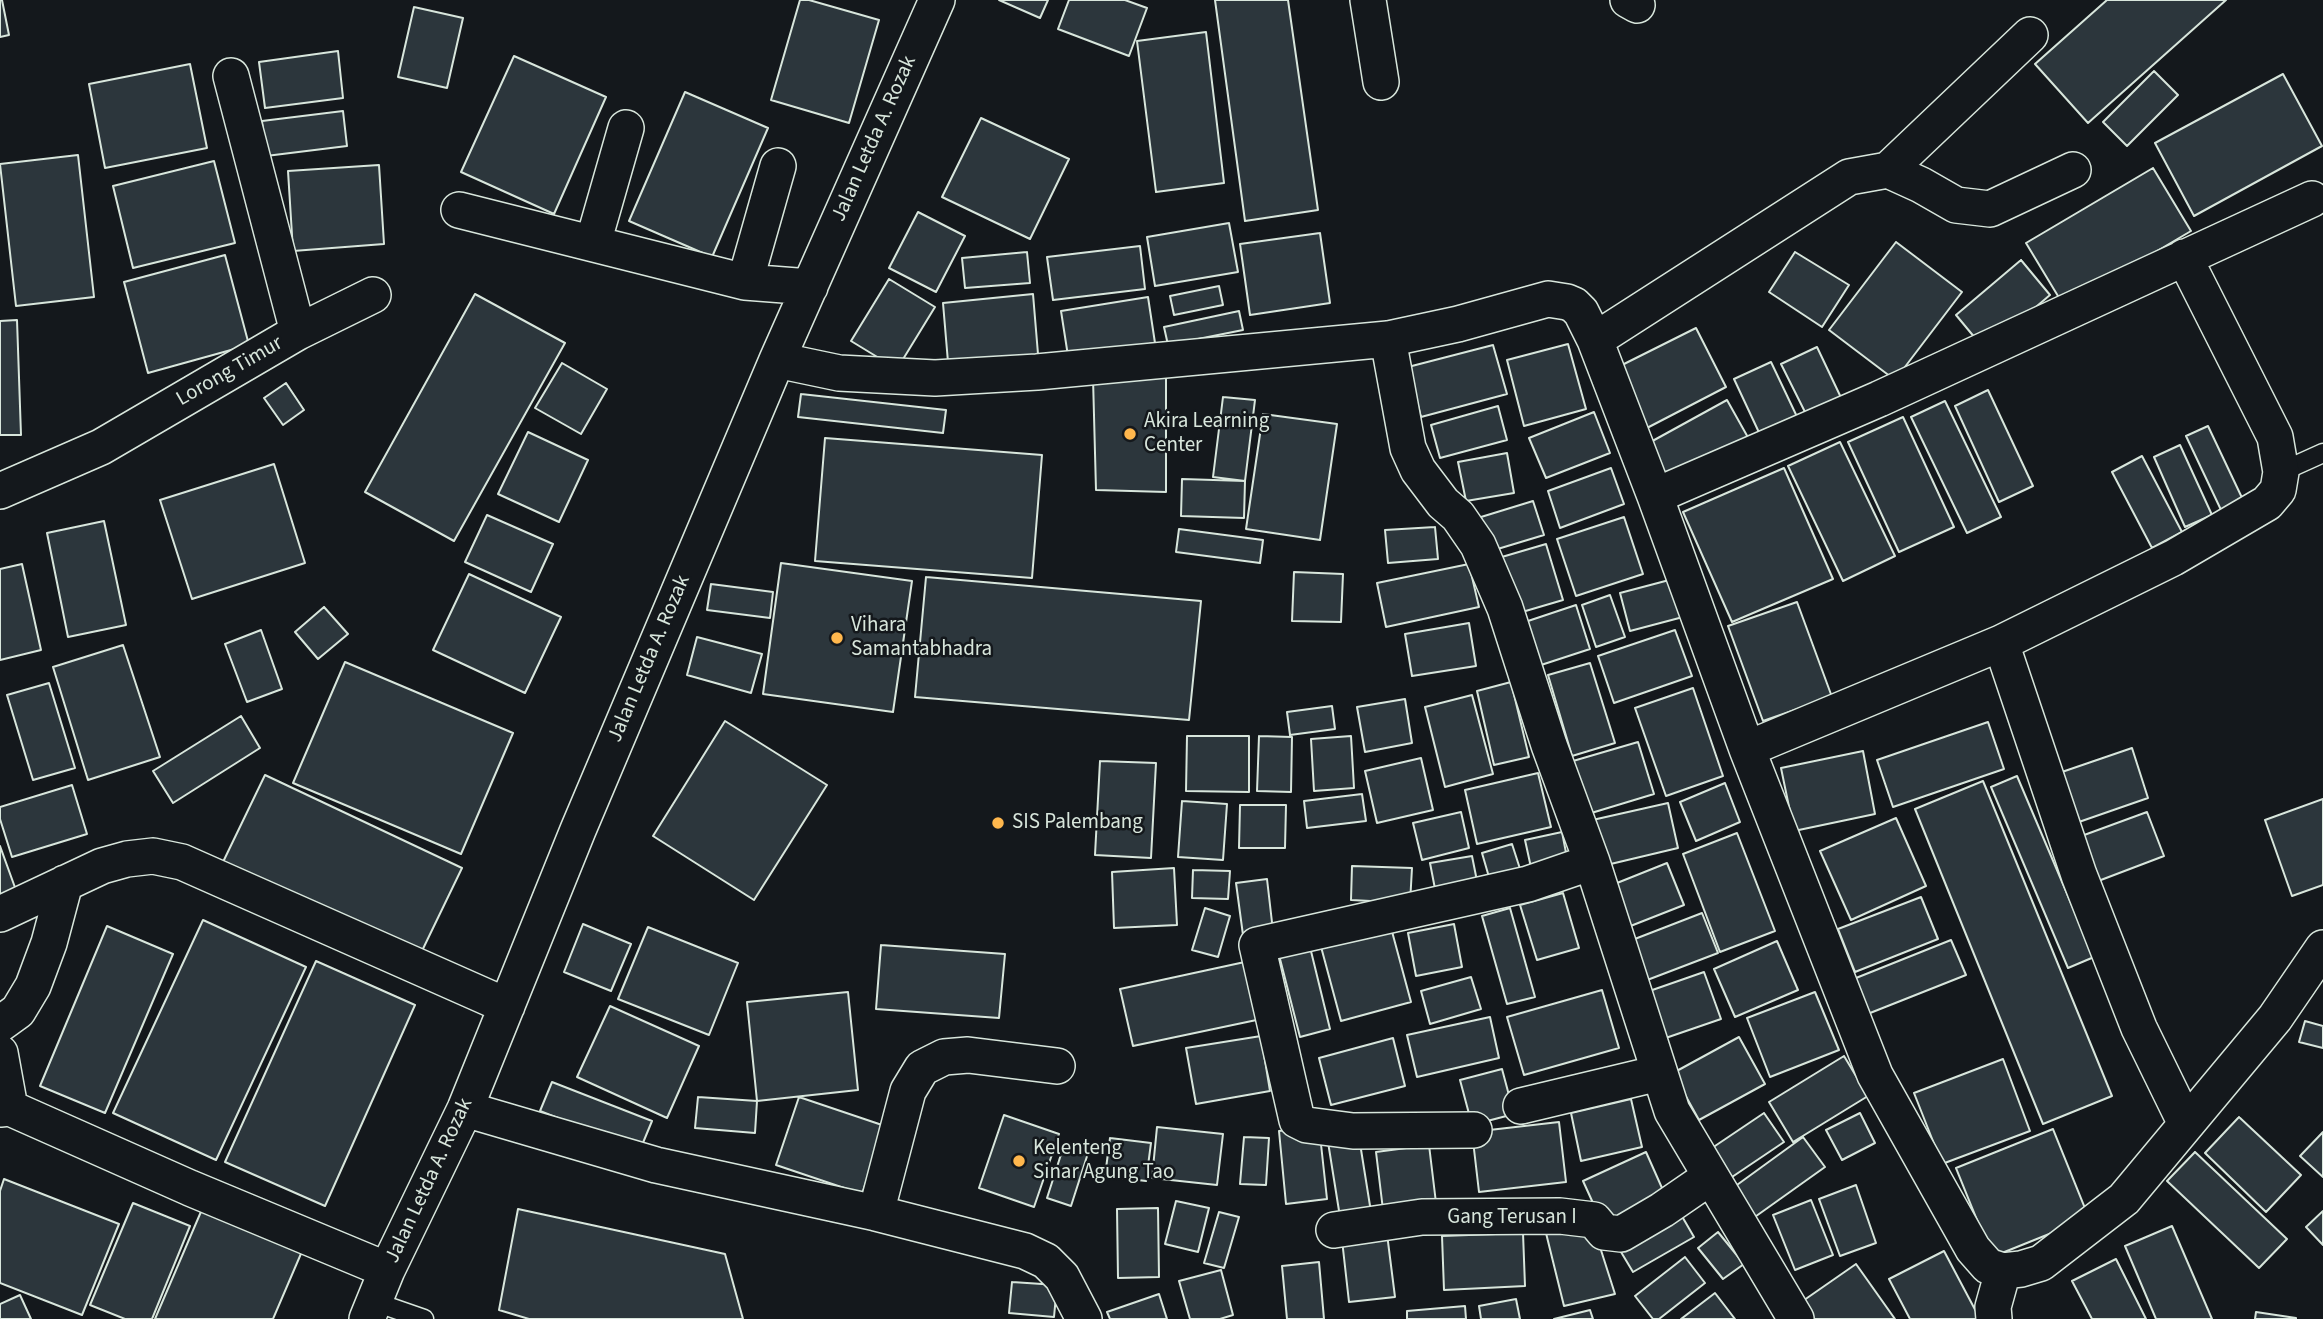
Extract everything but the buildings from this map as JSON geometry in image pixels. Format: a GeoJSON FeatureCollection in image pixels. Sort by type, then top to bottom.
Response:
{"type":"FeatureCollection","features":[{"type":"Feature","properties":{"kind":"street","name":"Jalan Letda A. Rozak"},"geometry":{"type":"LineString","coordinates":[[371,1311],[387,1270],[465,1109],[578,830],[776,360],[937,0]]}},
{"type":"Feature","properties":{"kind":"street"},"geometry":{"type":"LineString","coordinates":[[1368,0],[1381,82]]}},
{"type":"Feature","properties":{"kind":"street"},"geometry":{"type":"LineString","coordinates":[[1595,340],[1849,177],[1888,170],[2030,35]]}},
{"type":"Feature","properties":{"kind":"street","name":"Lorong Timur"},"geometry":{"type":"LineString","coordinates":[[0,491],[101,447],[298,332],[231,76]]}},
{"type":"Feature","properties":{"kind":"street"},"geometry":{"type":"LineString","coordinates":[[593,243],[626,128]]}},
{"type":"Feature","properties":{"kind":"street"},"geometry":{"type":"LineString","coordinates":[[745,282],[778,166]]}},
{"type":"Feature","properties":{"kind":"street"},"geometry":{"type":"LineString","coordinates":[[1888,170],[1956,205],[1990,209],[2073,170]]}},
{"type":"Feature","properties":{"kind":"street"},"geometry":{"type":"LineString","coordinates":[[1655,496],[1879,399],[2312,199]]}},
{"type":"Feature","properties":{"kind":"street"},"geometry":{"type":"LineString","coordinates":[[459,210],[745,282],[810,287]]}},
{"type":"Feature","properties":{"kind":"street"},"geometry":{"type":"LineString","coordinates":[[1747,749],[2001,643],[2173,558],[2267,503],[2278,490],[2281,472],[2275,437],[2184,257]]}},
{"type":"Feature","properties":{"kind":"street"},"geometry":{"type":"LineString","coordinates":[[298,332],[373,295]]}},
{"type":"Feature","properties":{"kind":"street"},"geometry":{"type":"LineString","coordinates":[[776,360],[839,373],[935,378],[1037,372],[1388,339],[1458,324],[1548,299],[1574,305],[1581,312],[1595,340],[1747,749],[1875,1075],[1973,1249],[1988,1266],[2003,1271],[2041,1263],[2124,1199],[2275,1018],[2323,948]]}},
{"type":"Feature","properties":{"kind":"street"},"geometry":{"type":"LineString","coordinates":[[1388,339],[1408,448],[1418,470],[1443,503],[1458,516],[1478,545],[1505,608],[1549,745],[1592,862],[1672,1111],[1796,1319]]}},
{"type":"Feature","properties":{"kind":"street"},"geometry":{"type":"LineString","coordinates":[[2001,643],[2080,876],[2139,1028],[2186,1124]]}},
{"type":"Feature","properties":{"kind":"street"},"geometry":{"type":"LineString","coordinates":[[0,914],[102,866],[153,856],[182,862],[507,1006]]}},
{"type":"Feature","properties":{"kind":"street"},"geometry":{"type":"LineString","coordinates":[[1474,1130],[1353,1131],[1307,1125],[1297,1120],[1256,946],[1528,884],[1592,862]]}},
{"type":"Feature","properties":{"kind":"street"},"geometry":{"type":"LineString","coordinates":[[0,1024],[18,1011],[33,986],[49,943],[65,883]]}},
{"type":"Feature","properties":{"kind":"street"},"geometry":{"type":"LineString","coordinates":[[0,1053],[5,1108],[387,1270]]}},
{"type":"Feature","properties":{"kind":"street"},"geometry":{"type":"LineString","coordinates":[[876,1213],[908,1091],[922,1068],[944,1057],[968,1055],[1057,1066]]}},
{"type":"Feature","properties":{"kind":"street"},"geometry":{"type":"LineString","coordinates":[[1521,1106],[1659,1073]]}},
{"type":"Feature","properties":{"kind":"street"},"geometry":{"type":"LineString","coordinates":[[465,1109],[656,1165],[876,1213],[1025,1251],[1046,1261],[1062,1277],[1084,1319]]}},
{"type":"Feature","properties":{"kind":"street","name":"Gang Terusan I"},"geometry":{"type":"LineString","coordinates":[[1334,1230],[1422,1217],[1560,1216],[1594,1220],[1604,1232],[1621,1234],[1710,1177]]}},
{"type":"Feature","properties":{"kind":"street"},"geometry":{"type":"LineString","coordinates":[[1994,1319],[1993,1307],[2003,1271]]}},
{"type":"Feature","properties":{"kind":"lane"},"geometry":{"type":"LineString","coordinates":[[2281,472],[2323,453]]}},
{"type":"Feature","properties":{"kind":"lane"},"geometry":{"type":"LineString","coordinates":[[371,1311],[424,1319]]}},
{"type":"Feature","properties":{"kind":"place","name":"Akira Learning Center"},"geometry":{"type":"Point","coordinates":[1130,434]}},
{"type":"Feature","properties":{"kind":"place","name":"Vihara Samantabhadra"},"geometry":{"type":"Point","coordinates":[837,638]}},
{"type":"Feature","properties":{"kind":"place","name":"SIS Palembang"},"geometry":{"type":"Point","coordinates":[998,823]}},
{"type":"Feature","properties":{"kind":"place","name":"Kelenteng Sinar Agung Tao"},"geometry":{"type":"Point","coordinates":[1019,1161]}}]}
